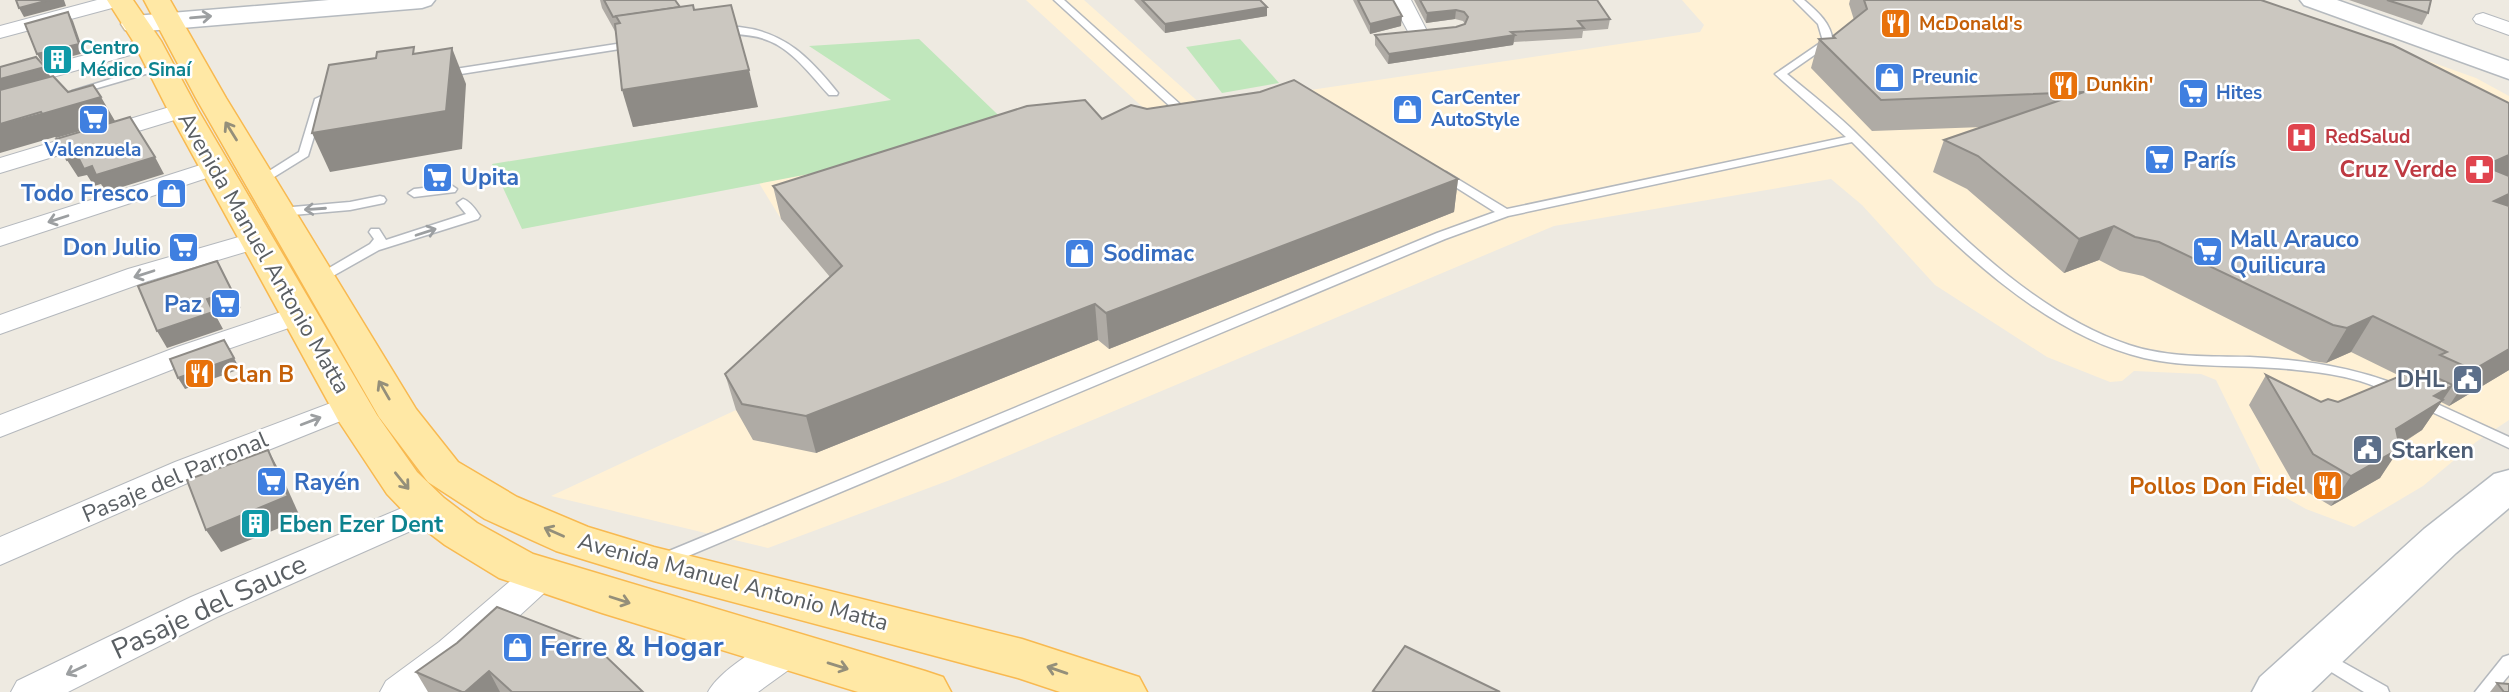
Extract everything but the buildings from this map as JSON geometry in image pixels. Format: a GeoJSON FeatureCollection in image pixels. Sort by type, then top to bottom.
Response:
{"type":"FeatureCollection","features":[{"type":"Feature","properties":{"kind":"main road","name":"Avenida Manuel Antonio Matta"},"geometry":{"type":"LineString","coordinates":[[144,22],[183,110],[216,167],[267,211],[319,278],[400,417],[443,472],[501,508],[572,539],[654,564],[1022,659],[1121,692]]}},
{"type":"Feature","properties":{"kind":"main road","name":"Avenida Manuel Antonio Matta"},"geometry":{"type":"LineString","coordinates":[[144,22],[211,98],[267,211],[299,314],[385,459],[402,483],[428,509],[516,566],[925,692]]}},
{"type":"Feature","properties":{"kind":"street"},"geometry":{"type":"LineString","coordinates":[[0,32],[144,22],[353,2],[422,0]]}},
{"type":"Feature","properties":{"kind":"street"},"geometry":{"type":"LineString","coordinates":[[1401,0],[1418,33]]}},
{"type":"Feature","properties":{"kind":"street"},"geometry":{"type":"LineString","coordinates":[[2313,0],[2505,67]]}},
{"type":"Feature","properties":{"kind":"street"},"geometry":{"type":"LineString","coordinates":[[2509,13],[2483,19],[2509,29]]}},
{"type":"Feature","properties":{"kind":"street"},"geometry":{"type":"LineString","coordinates":[[0,85],[144,22]]}},
{"type":"Feature","properties":{"kind":"street"},"geometry":{"type":"LineString","coordinates":[[1392,36],[1443,30]]}},
{"type":"Feature","properties":{"kind":"street"},"geometry":{"type":"LineString","coordinates":[[0,166],[183,110]]}},
{"type":"Feature","properties":{"kind":"street"},"geometry":{"type":"LineString","coordinates":[[0,238],[216,167]]}},
{"type":"Feature","properties":{"kind":"street"},"geometry":{"type":"LineString","coordinates":[[0,325],[138,275],[267,211]]}},
{"type":"Feature","properties":{"kind":"street"},"geometry":{"type":"LineString","coordinates":[[0,427],[299,314]]}},
{"type":"Feature","properties":{"kind":"street","name":"Pasaje del Parronal"},"geometry":{"type":"LineString","coordinates":[[0,552],[187,470],[352,405]]}},
{"type":"Feature","properties":{"kind":"street"},"geometry":{"type":"LineString","coordinates":[[2278,692],[2440,541],[2509,485]]}},
{"type":"Feature","properties":{"kind":"street","name":"Pasaje del Sauce"},"geometry":{"type":"LineString","coordinates":[[31,692],[204,607],[428,509]]}},
{"type":"Feature","properties":{"kind":"street"},"geometry":{"type":"LineString","coordinates":[[400,692],[453,653],[542,574]]}},
{"type":"Feature","properties":{"kind":"street"},"geometry":{"type":"LineString","coordinates":[[728,692],[787,650]]}},
{"type":"Feature","properties":{"kind":"lane"},"geometry":{"type":"LineString","coordinates":[[1059,0],[1177,107],[1205,116]]}},
{"type":"Feature","properties":{"kind":"lane"},"geometry":{"type":"LineString","coordinates":[[1799,0],[1822,23],[1828,33],[1828,42],[1780,75],[1814,100],[1855,138],[1977,258],[2034,301],[2088,333],[2132,351],[2174,359],[2301,365],[2381,382],[2509,443]]}},
{"type":"Feature","properties":{"kind":"lane"},"geometry":{"type":"LineString","coordinates":[[66,94],[144,22]]}},
{"type":"Feature","properties":{"kind":"lane"},"geometry":{"type":"LineString","coordinates":[[705,34],[732,29],[769,34],[785,42],[833,93]]}},
{"type":"Feature","properties":{"kind":"lane"},"geometry":{"type":"LineString","coordinates":[[432,76],[650,42]]}},
{"type":"Feature","properties":{"kind":"lane"},"geometry":{"type":"LineString","coordinates":[[267,211],[304,154],[320,99],[328,93],[353,89]]}},
{"type":"Feature","properties":{"kind":"lane"},"geometry":{"type":"LineString","coordinates":[[654,564],[1428,241],[1505,213],[1855,138]]}},
{"type":"Feature","properties":{"kind":"lane"},"geometry":{"type":"LineString","coordinates":[[1432,168],[1505,213]]}},
{"type":"Feature","properties":{"kind":"lane"},"geometry":{"type":"LineString","coordinates":[[414,193],[451,190]]}},
{"type":"Feature","properties":{"kind":"lane"},"geometry":{"type":"LineString","coordinates":[[267,211],[350,206],[380,200]]}},
{"type":"Feature","properties":{"kind":"lane"},"geometry":{"type":"LineString","coordinates":[[319,278],[375,247],[474,216],[463,203]]}},
{"type":"Feature","properties":{"kind":"lane"},"geometry":{"type":"LineString","coordinates":[[350,206],[363,213]]}},
{"type":"Feature","properties":{"kind":"lane"},"geometry":{"type":"LineString","coordinates":[[375,232],[380,239],[375,247]]}},
{"type":"Feature","properties":{"kind":"lane"},"geometry":{"type":"LineString","coordinates":[[2318,655],[2381,692]]}},
{"type":"Feature","properties":{"kind":"lane"},"geometry":{"type":"LineString","coordinates":[[2484,692],[2509,662]]}},
{"type":"Feature","properties":{"kind":"shaded area"},"geometry":{"type":"Polygon","coordinates":[[[1026,0],[1084,0],[1203,106],[1700,32],[1704,25],[1682,0],[2257,0],[2476,78],[2509,96],[2509,420],[2476,442],[2423,486],[2354,527],[2306,509],[2269,488],[2216,380],[2201,374],[2134,371],[2122,381],[2110,382],[2047,357],[1935,285],[1862,205],[1831,179],[1554,226],[950,480],[768,548],[551,496],[736,410],[850,300],[781,219],[759,183],[1018,134],[1149,113],[1026,0]]]}},
{"type":"Feature","properties":{"kind":"green space"},"geometry":{"type":"Polygon","coordinates":[[[919,39],[1018,134],[522,229],[492,164],[891,100],[809,46],[919,39]]]}},
{"type":"Feature","properties":{"kind":"green space"},"geometry":{"type":"Polygon","coordinates":[[[1240,39],[1279,83],[1222,93],[1186,47],[1240,39]]]}},
{"type":"Feature","properties":{"kind":"place","name":"McDonald's"},"geometry":{"type":"Point","coordinates":[1896,24]}},
{"type":"Feature","properties":{"kind":"place","name":"Centro Médico Sinaí"},"geometry":{"type":"Point","coordinates":[57,59]}},
{"type":"Feature","properties":{"kind":"place","name":"Preunic"},"geometry":{"type":"Point","coordinates":[1889,77]}},
{"type":"Feature","properties":{"kind":"place","name":"Dunkin'"},"geometry":{"type":"Point","coordinates":[2063,85]}},
{"type":"Feature","properties":{"kind":"place","name":"Hites"},"geometry":{"type":"Point","coordinates":[2193,93]}},
{"type":"Feature","properties":{"kind":"place","name":"CarCenter AutoStyle"},"geometry":{"type":"Point","coordinates":[1408,109]}},
{"type":"Feature","properties":{"kind":"place","name":"Valenzuela"},"geometry":{"type":"Point","coordinates":[93,119]}},
{"type":"Feature","properties":{"kind":"place","name":"RedSalud"},"geometry":{"type":"Point","coordinates":[2302,137]}},
{"type":"Feature","properties":{"kind":"place","name":"París"},"geometry":{"type":"Point","coordinates":[2160,160]}},
{"type":"Feature","properties":{"kind":"place","name":"Cruz Verde"},"geometry":{"type":"Point","coordinates":[2480,169]}},
{"type":"Feature","properties":{"kind":"place","name":"Upita"},"geometry":{"type":"Point","coordinates":[438,177]}},
{"type":"Feature","properties":{"kind":"place","name":"Todo Fresco"},"geometry":{"type":"Point","coordinates":[172,193]}},
{"type":"Feature","properties":{"kind":"place","name":"Don Julio"},"geometry":{"type":"Point","coordinates":[184,247]}},
{"type":"Feature","properties":{"kind":"place","name":"Mall Arauco Quilicura"},"geometry":{"type":"Point","coordinates":[2207,252]}},
{"type":"Feature","properties":{"kind":"place","name":"Sodimac"},"geometry":{"type":"Point","coordinates":[1080,253]}},
{"type":"Feature","properties":{"kind":"place","name":"Paz"},"geometry":{"type":"Point","coordinates":[225,304]}},
{"type":"Feature","properties":{"kind":"place","name":"Clan B"},"geometry":{"type":"Point","coordinates":[200,374]}},
{"type":"Feature","properties":{"kind":"place","name":"DHL"},"geometry":{"type":"Point","coordinates":[2468,379]}},
{"type":"Feature","properties":{"kind":"place","name":"Starken"},"geometry":{"type":"Point","coordinates":[2368,450]}},
{"type":"Feature","properties":{"kind":"place","name":"Rayén"},"geometry":{"type":"Point","coordinates":[271,482]}},
{"type":"Feature","properties":{"kind":"place","name":"Pollos Don Fidel"},"geometry":{"type":"Point","coordinates":[2328,486]}},
{"type":"Feature","properties":{"kind":"place","name":"Eben Ezer Dent"},"geometry":{"type":"Point","coordinates":[256,524]}},
{"type":"Feature","properties":{"kind":"place","name":"Ferre & Hogar"},"geometry":{"type":"Point","coordinates":[517,647]}}]}
